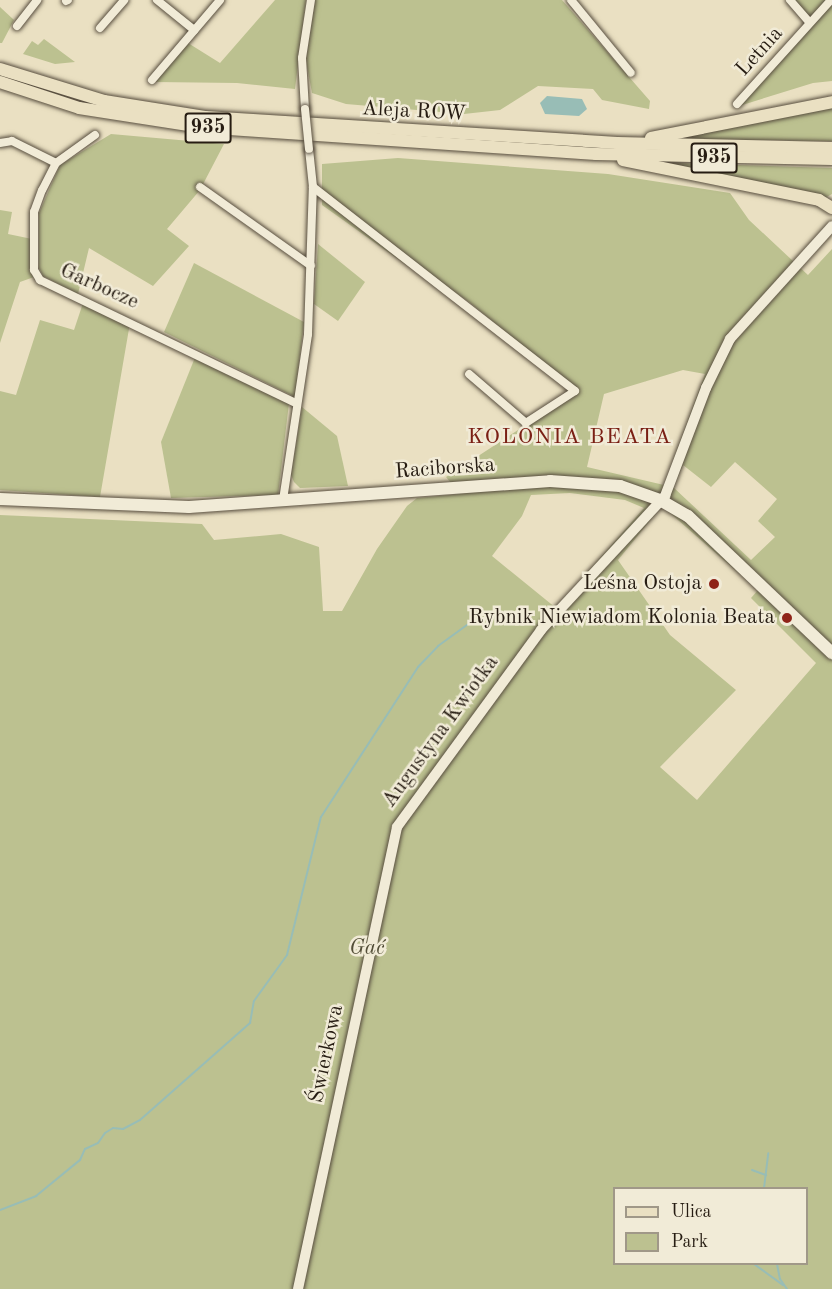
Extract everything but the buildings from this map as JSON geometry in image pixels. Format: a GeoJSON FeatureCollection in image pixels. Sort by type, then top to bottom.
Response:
{"type":"FeatureCollection","features":[{"type":"Feature","properties":{"kind":"main road","name":"Aleja ROW"},"geometry":{"type":"LineString","coordinates":[[0,69],[104,101],[206,117],[617,143],[832,148]]}},
{"type":"Feature","properties":{"kind":"main road","name":"Aleja ROW"},"geometry":{"type":"LineString","coordinates":[[0,82],[79,108],[155,123],[596,154],[832,159]]}},
{"type":"Feature","properties":{"kind":"main road"},"geometry":{"type":"LineString","coordinates":[[617,143],[832,102]]}},
{"type":"Feature","properties":{"kind":"main road"},"geometry":{"type":"LineString","coordinates":[[596,154],[819,200],[832,208]]}},
{"type":"Feature","properties":{"kind":"main road","name":"Raciborska"},"geometry":{"type":"LineString","coordinates":[[0,499],[189,507],[571,481],[620,486],[660,500],[711,535],[832,653]]}},
{"type":"Feature","properties":{"kind":"street"},"geometry":{"type":"LineString","coordinates":[[17,26],[37,0]]}},
{"type":"Feature","properties":{"kind":"street"},"geometry":{"type":"LineString","coordinates":[[100,28],[124,0]]}},
{"type":"Feature","properties":{"kind":"street"},"geometry":{"type":"LineString","coordinates":[[157,0],[194,30]]}},
{"type":"Feature","properties":{"kind":"street"},"geometry":{"type":"LineString","coordinates":[[152,80],[220,0]]}},
{"type":"Feature","properties":{"kind":"street"},"geometry":{"type":"LineString","coordinates":[[283,500],[308,334],[313,187],[302,58],[310,0]]}},
{"type":"Feature","properties":{"kind":"street"},"geometry":{"type":"LineString","coordinates":[[571,0],[631,73]]}},
{"type":"Feature","properties":{"kind":"street","name":"Letnia"},"geometry":{"type":"LineString","coordinates":[[789,0],[810,23]]}},
{"type":"Feature","properties":{"kind":"street","name":"Letnia"},"geometry":{"type":"LineString","coordinates":[[737,104],[831,0]]}},
{"type":"Feature","properties":{"kind":"street"},"geometry":{"type":"LineString","coordinates":[[0,143],[12,141],[56,163],[95,135]]}},
{"type":"Feature","properties":{"kind":"street","name":"Garbocze"},"geometry":{"type":"LineString","coordinates":[[56,163],[34,212],[34,270],[40,280],[296,403]]}},
{"type":"Feature","properties":{"kind":"street"},"geometry":{"type":"LineString","coordinates":[[200,187],[311,267]]}},
{"type":"Feature","properties":{"kind":"street"},"geometry":{"type":"LineString","coordinates":[[313,187],[575,391],[526,423],[469,374]]}},
{"type":"Feature","properties":{"kind":"street"},"geometry":{"type":"LineString","coordinates":[[807,254],[832,214]]}},
{"type":"Feature","properties":{"kind":"street"},"geometry":{"type":"LineString","coordinates":[[807,254],[832,226]]}},
{"type":"Feature","properties":{"kind":"street","name":"Augustyna Kwiotka"},"geometry":{"type":"LineString","coordinates":[[397,827],[535,638],[660,500],[670,485],[706,388],[730,339],[807,254]]}},
{"type":"Feature","properties":{"kind":"street","name":"Świerkowa"},"geometry":{"type":"LineString","coordinates":[[298,1289],[397,827]]}},
{"type":"Feature","properties":{"kind":"green space"},"geometry":{"type":"Polygon","coordinates":[[[275,0],[306,0],[295,89],[237,83],[155,82],[188,43],[220,63],[275,0]]]}},
{"type":"Feature","properties":{"kind":"green space"},"geometry":{"type":"Polygon","coordinates":[[[315,0],[562,0],[650,101],[649,109],[602,100],[593,89],[538,86],[500,110],[464,114],[346,104],[312,93],[306,61],[315,0]]]}},
{"type":"Feature","properties":{"kind":"green space"},"geometry":{"type":"Polygon","coordinates":[[[793,0],[827,0],[811,19],[793,0]]]}},
{"type":"Feature","properties":{"kind":"green space"},"geometry":{"type":"Polygon","coordinates":[[[832,4],[832,81],[813,83],[739,106],[832,4]]]}},
{"type":"Feature","properties":{"kind":"green space"},"geometry":{"type":"Polygon","coordinates":[[[0,7],[14,20],[2,43],[0,43],[0,7]]]}},
{"type":"Feature","properties":{"kind":"green space"},"geometry":{"type":"Polygon","coordinates":[[[44,39],[75,62],[55,64],[23,54],[32,41],[38,45],[44,39]]]}},
{"type":"Feature","properties":{"kind":"green space"},"geometry":{"type":"Polygon","coordinates":[[[832,106],[832,141],[664,139],[832,106]]]}},
{"type":"Feature","properties":{"kind":"green space"},"geometry":{"type":"Polygon","coordinates":[[[111,134],[224,144],[200,190],[167,229],[189,246],[153,286],[89,248],[78,294],[43,276],[39,268],[39,213],[60,165],[111,134]]]}},
{"type":"Feature","properties":{"kind":"green space","name":"Gać"},"geometry":{"type":"Polygon","coordinates":[[[398,158],[608,174],[730,193],[749,220],[808,275],[832,249],[832,1289],[0,1289],[0,515],[202,524],[214,540],[281,534],[319,547],[323,611],[342,611],[377,549],[407,506],[417,498],[460,494],[446,477],[578,391],[469,302],[433,277],[423,277],[322,205],[322,164],[398,158]],[[683,370],[604,394],[587,467],[664,485],[705,374],[683,370]],[[735,462],[711,487],[683,465],[673,487],[751,560],[775,537],[758,521],[777,499],[735,462]],[[570,493],[531,495],[522,516],[492,556],[556,608],[644,508],[625,500],[570,493]],[[662,506],[618,560],[670,635],[736,690],[660,767],[697,800],[816,663],[751,598],[758,590],[662,506]]]}},
{"type":"Feature","properties":{"kind":"green space"},"geometry":{"type":"Polygon","coordinates":[[[644,162],[832,168],[832,194],[825,198],[644,162]]]}},
{"type":"Feature","properties":{"kind":"green space"},"geometry":{"type":"Polygon","coordinates":[[[0,210],[12,212],[8,234],[32,239],[34,277],[20,282],[0,343],[0,210]]]}},
{"type":"Feature","properties":{"kind":"green space"},"geometry":{"type":"Polygon","coordinates":[[[318,244],[365,282],[338,321],[314,304],[318,244]]]}},
{"type":"Feature","properties":{"kind":"green space"},"geometry":{"type":"Polygon","coordinates":[[[194,263],[304,322],[295,397],[164,332],[194,263]]]}},
{"type":"Feature","properties":{"kind":"green space"},"geometry":{"type":"Polygon","coordinates":[[[83,303],[130,323],[100,497],[0,490],[0,391],[16,395],[40,320],[74,330],[83,303]]]}},
{"type":"Feature","properties":{"kind":"green space"},"geometry":{"type":"Polygon","coordinates":[[[196,355],[289,403],[278,495],[171,498],[161,442],[196,355]]]}},
{"type":"Feature","properties":{"kind":"green space"},"geometry":{"type":"Polygon","coordinates":[[[302,407],[337,436],[348,486],[300,488],[294,482],[291,475],[302,407]]]}},
{"type":"Feature","properties":{"kind":"water"},"geometry":{"type":"Polygon","coordinates":[[[547,96],[582,99],[587,109],[579,116],[545,114],[540,103],[547,96]]]}},
{"type":"Feature","properties":{"kind":"waterway"},"geometry":{"type":"LineString","coordinates":[[0,1210],[36,1196],[80,1160],[85,1149],[98,1143],[105,1133],[113,1128],[123,1129],[140,1120],[250,1023],[254,1001],[287,955],[321,817],[418,667],[438,646],[468,624]]}},
{"type":"Feature","properties":{"kind":"waterway"},"geometry":{"type":"LineString","coordinates":[[764,1187],[768,1153]]}},
{"type":"Feature","properties":{"kind":"waterway"},"geometry":{"type":"LineString","coordinates":[[752,1170],[766,1175]]}},
{"type":"Feature","properties":{"kind":"waterway"},"geometry":{"type":"LineString","coordinates":[[755,1265],[783,1285]]}},
{"type":"Feature","properties":{"kind":"waterway"},"geometry":{"type":"LineString","coordinates":[[777,1265],[780,1279],[787,1289]]}},
{"type":"Feature","properties":{"kind":"place","name":"Leśna Ostoja"},"geometry":{"type":"Point","coordinates":[714,584]}},
{"type":"Feature","properties":{"kind":"place","name":"Rybnik Niewiadom Kolonia Beata"},"geometry":{"type":"Point","coordinates":[787,618]}},
{"type":"Feature","properties":{"kind":"district","name":"KOLONIA BEATA"},"geometry":{"type":"Point","coordinates":[570,438]}}]}
